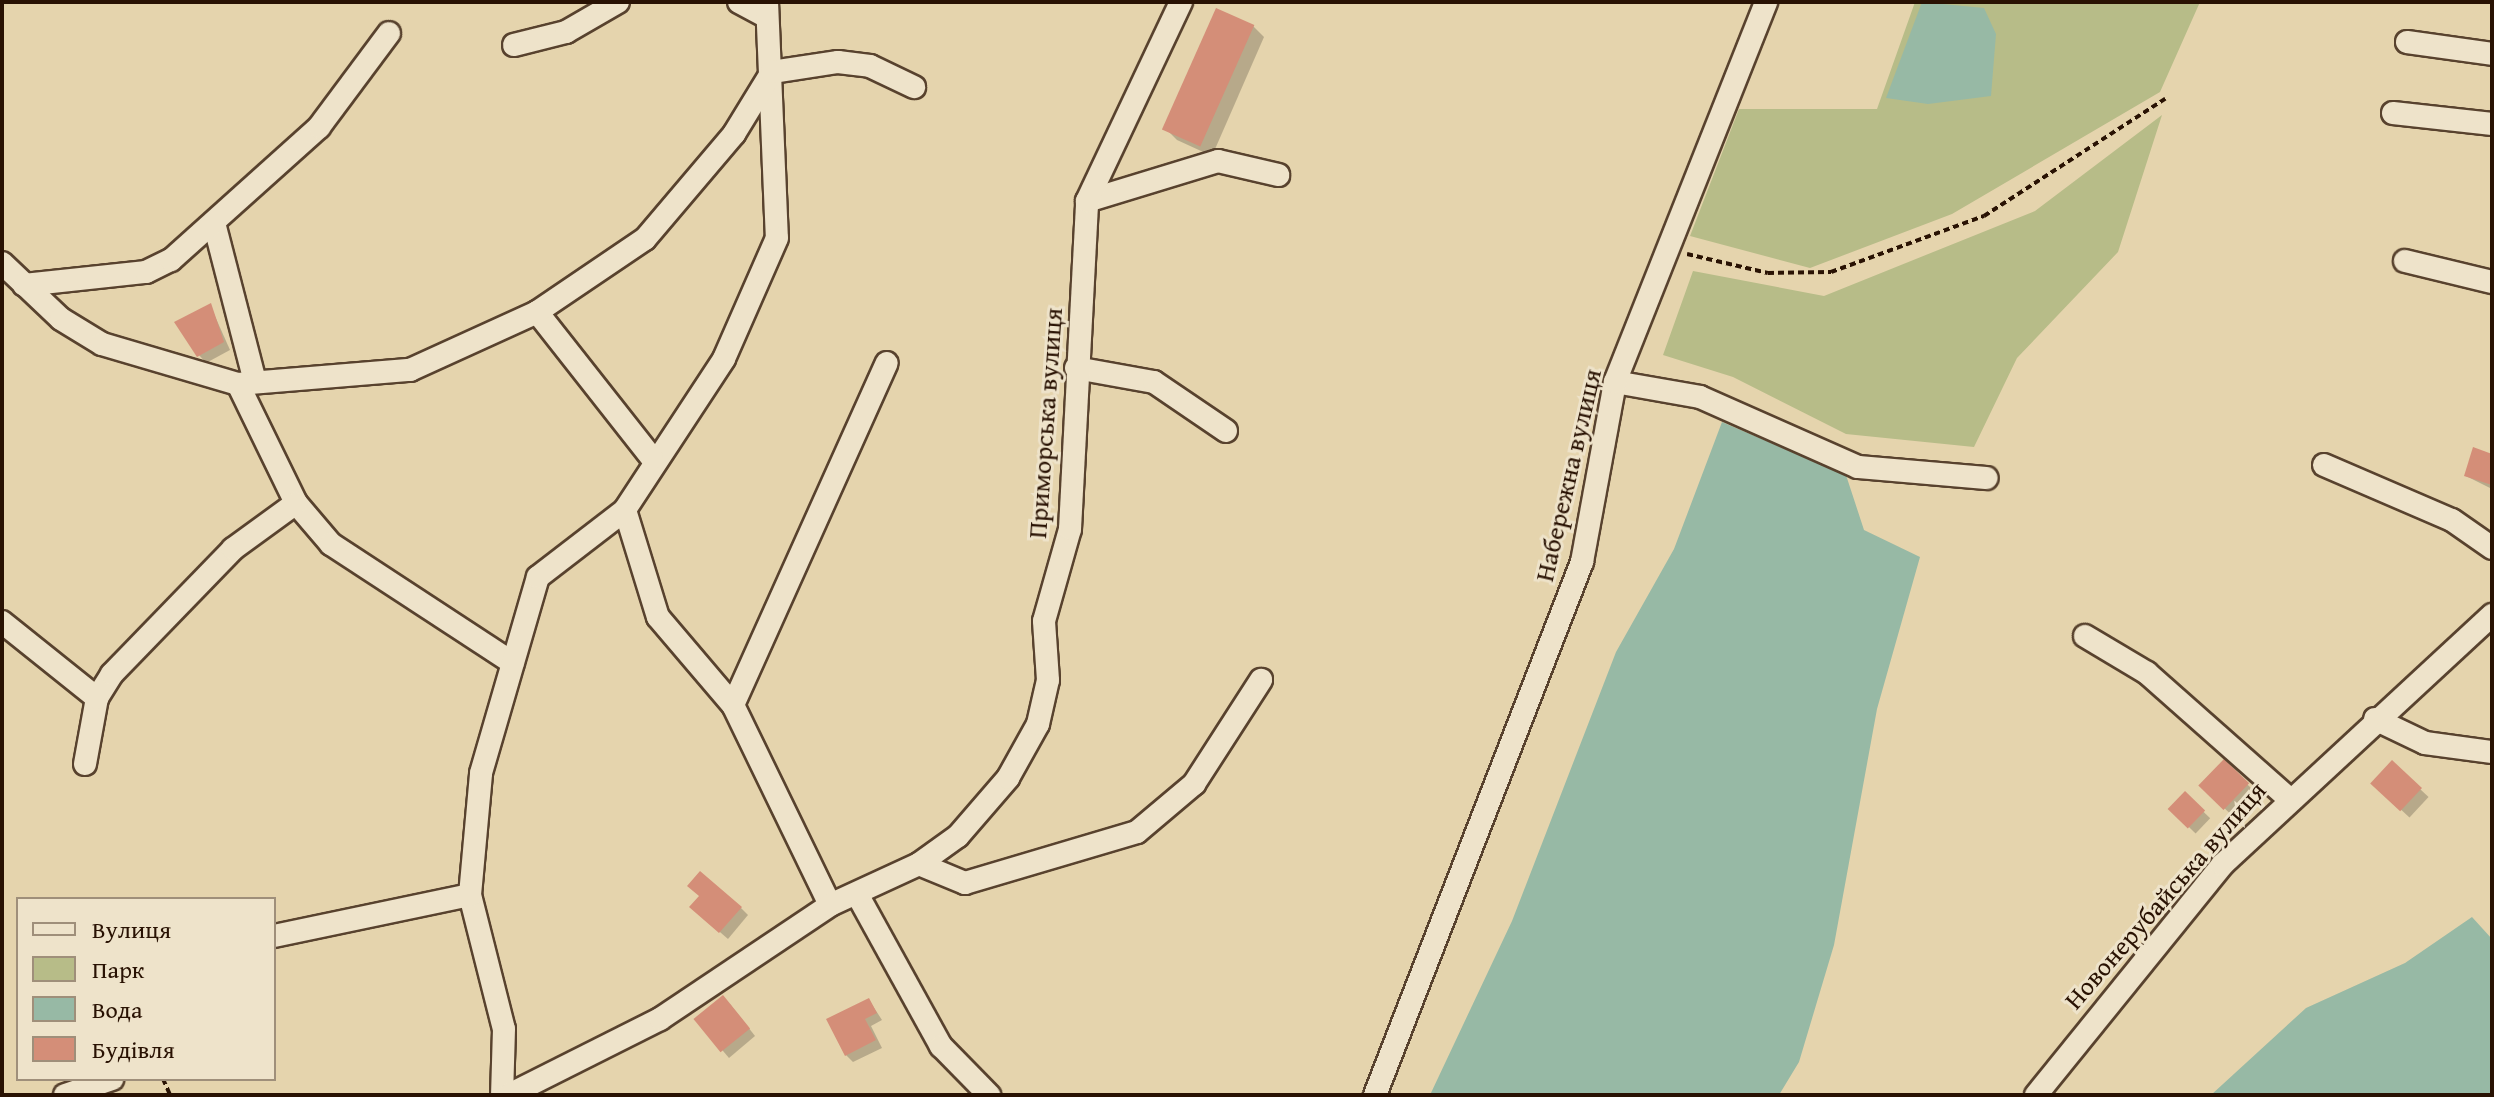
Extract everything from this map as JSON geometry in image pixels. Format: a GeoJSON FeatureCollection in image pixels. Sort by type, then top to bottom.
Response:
{"type":"FeatureCollection","features":[{"type":"Feature","properties":{"kind":"street"},"geometry":{"type":"LineString","coordinates":[[514,45],[566,32],[618,2]]}},
{"type":"Feature","properties":{"kind":"street"},"geometry":{"type":"LineString","coordinates":[[502,1095],[504,1029],[470,895],[481,773],[545,566],[625,510],[652,458],[724,359],[765,277],[779,200],[772,72],[765,8],[739,2]]}},
{"type":"Feature","properties":{"kind":"street","name":"Приморська вулиця"},"geometry":{"type":"LineString","coordinates":[[509,1095],[660,1019],[830,905],[919,864],[958,836],[1008,778],[1038,724],[1048,680],[1044,621],[1070,529],[1087,201],[1181,2]]}},
{"type":"Feature","properties":{"kind":"street","name":"Набережна вулиця"},"geometry":{"type":"LineString","coordinates":[[1375,1095],[1582,562],[1615,382],[1665,248],[1766,2]]}},
{"type":"Feature","properties":{"kind":"street"},"geometry":{"type":"LineString","coordinates":[[24,285],[146,272],[214,223],[319,127],[389,33]]}},
{"type":"Feature","properties":{"kind":"street"},"geometry":{"type":"LineString","coordinates":[[2407,42],[2492,54]]}},
{"type":"Feature","properties":{"kind":"street"},"geometry":{"type":"LineString","coordinates":[[2,263],[24,285],[102,344],[247,383],[410,370],[537,312],[645,239],[734,134],[772,72],[838,62],[870,66],[914,87]]}},
{"type":"Feature","properties":{"kind":"street"},"geometry":{"type":"LineString","coordinates":[[2393,113],[2492,124]]}},
{"type":"Feature","properties":{"kind":"street"},"geometry":{"type":"LineString","coordinates":[[1087,201],[1218,161],[1278,175]]}},
{"type":"Feature","properties":{"kind":"street"},"geometry":{"type":"LineString","coordinates":[[214,223],[247,383],[296,503],[342,552],[513,663]]}},
{"type":"Feature","properties":{"kind":"street"},"geometry":{"type":"LineString","coordinates":[[2405,261],[2492,282]]}},
{"type":"Feature","properties":{"kind":"street"},"geometry":{"type":"LineString","coordinates":[[537,312],[652,458]]}},
{"type":"Feature","properties":{"kind":"street"},"geometry":{"type":"LineString","coordinates":[[733,705],[887,363]]}},
{"type":"Feature","properties":{"kind":"street"},"geometry":{"type":"LineString","coordinates":[[1076,368],[1154,382],[1226,431]]}},
{"type":"Feature","properties":{"kind":"street"},"geometry":{"type":"LineString","coordinates":[[1615,382],[1700,397],[1858,467],[1987,478]]}},
{"type":"Feature","properties":{"kind":"street"},"geometry":{"type":"LineString","coordinates":[[2324,465],[2452,520],[2492,548]]}},
{"type":"Feature","properties":{"kind":"street"},"geometry":{"type":"LineString","coordinates":[[85,764],[97,698],[233,549],[296,503]]}},
{"type":"Feature","properties":{"kind":"street"},"geometry":{"type":"LineString","coordinates":[[625,510],[658,617],[733,705],[830,905]]}},
{"type":"Feature","properties":{"kind":"street","name":"Новонерубайська вулиця"},"geometry":{"type":"LineString","coordinates":[[2036,1095],[2222,865],[2287,797],[2492,615]]}},
{"type":"Feature","properties":{"kind":"street"},"geometry":{"type":"LineString","coordinates":[[2,622],[97,698]]}},
{"type":"Feature","properties":{"kind":"street"},"geometry":{"type":"LineString","coordinates":[[2085,636],[2147,673],[2287,797]]}},
{"type":"Feature","properties":{"kind":"street"},"geometry":{"type":"LineString","coordinates":[[919,864],[965,883],[1137,832],[1194,784],[1261,680]]}},
{"type":"Feature","properties":{"kind":"street"},"geometry":{"type":"LineString","coordinates":[[2375,719],[2425,743],[2492,752]]}},
{"type":"Feature","properties":{"kind":"street"},"geometry":{"type":"LineString","coordinates":[[857,894],[941,1046],[989,1095]]}},
{"type":"Feature","properties":{"kind":"street"},"geometry":{"type":"LineString","coordinates":[[276,936],[470,895]]}},
{"type":"Feature","properties":{"kind":"street"},"geometry":{"type":"LineString","coordinates":[[65,1095],[106,1081]]}},
{"type":"Feature","properties":{"kind":"path"},"geometry":{"type":"LineString","coordinates":[[1665,248],[1768,273],[1831,272],[1984,216],[2165,99]]}},
{"type":"Feature","properties":{"kind":"green space"},"geometry":{"type":"Polygon","coordinates":[[[1915,2],[2200,2],[2160,92],[1952,214],[1810,268],[1690,236],[1739,109],[1877,109],[1915,2]]]}},
{"type":"Feature","properties":{"kind":"green space"},"geometry":{"type":"Polygon","coordinates":[[[2162,115],[2118,252],[2017,358],[1974,447],[1846,434],[1733,377],[1663,355],[1693,271],[1824,296],[2035,211],[2162,115]]]}},
{"type":"Feature","properties":{"kind":"water"},"geometry":{"type":"Polygon","coordinates":[[[1922,2],[1984,8],[1996,34],[1991,96],[1928,104],[1886,98],[1922,2]]]}},
{"type":"Feature","properties":{"kind":"water"},"geometry":{"type":"Polygon","coordinates":[[[1722,422],[1846,475],[1864,530],[1920,557],[1877,709],[1834,945],[1799,1062],[1779,1095],[1430,1095],[1512,921],[1616,652],[1674,549],[1722,422]]]}},
{"type":"Feature","properties":{"kind":"water"},"geometry":{"type":"Polygon","coordinates":[[[2472,917],[2492,939],[2492,1095],[2211,1095],[2306,1008],[2405,963],[2472,917]]]}},
{"type":"Feature","properties":{"kind":"building"},"geometry":{"type":"Polygon","coordinates":[[[1216,8],[1254,25],[1200,147],[1162,130],[1216,8]]]}},
{"type":"Feature","properties":{"kind":"building"},"geometry":{"type":"Polygon","coordinates":[[[211,303],[224,342],[197,357],[174,322],[211,303]]]}},
{"type":"Feature","properties":{"kind":"building"},"geometry":{"type":"Polygon","coordinates":[[[2473,447],[2492,454],[2492,485],[2464,476],[2473,447]]]}},
{"type":"Feature","properties":{"kind":"building"},"geometry":{"type":"Polygon","coordinates":[[[2224,759],[2249,783],[2223,810],[2198,786],[2224,759]]]}},
{"type":"Feature","properties":{"kind":"building"},"geometry":{"type":"Polygon","coordinates":[[[2392,760],[2422,788],[2400,811],[2370,783],[2392,760]]]}},
{"type":"Feature","properties":{"kind":"building"},"geometry":{"type":"Polygon","coordinates":[[[2185,791],[2205,810],[2188,828],[2168,809],[2185,791]]]}},
{"type":"Feature","properties":{"kind":"building"},"geometry":{"type":"Polygon","coordinates":[[[700,871],[742,907],[719,933],[689,907],[699,896],[687,886],[700,871]]]}},
{"type":"Feature","properties":{"kind":"building"},"geometry":{"type":"Polygon","coordinates":[[[723,995],[750,1028],[721,1052],[693,1019],[723,995]]]}},
{"type":"Feature","properties":{"kind":"building"},"geometry":{"type":"Polygon","coordinates":[[[869,998],[877,1013],[865,1019],[876,1040],[845,1056],[826,1019],[869,998]]]}}]}
